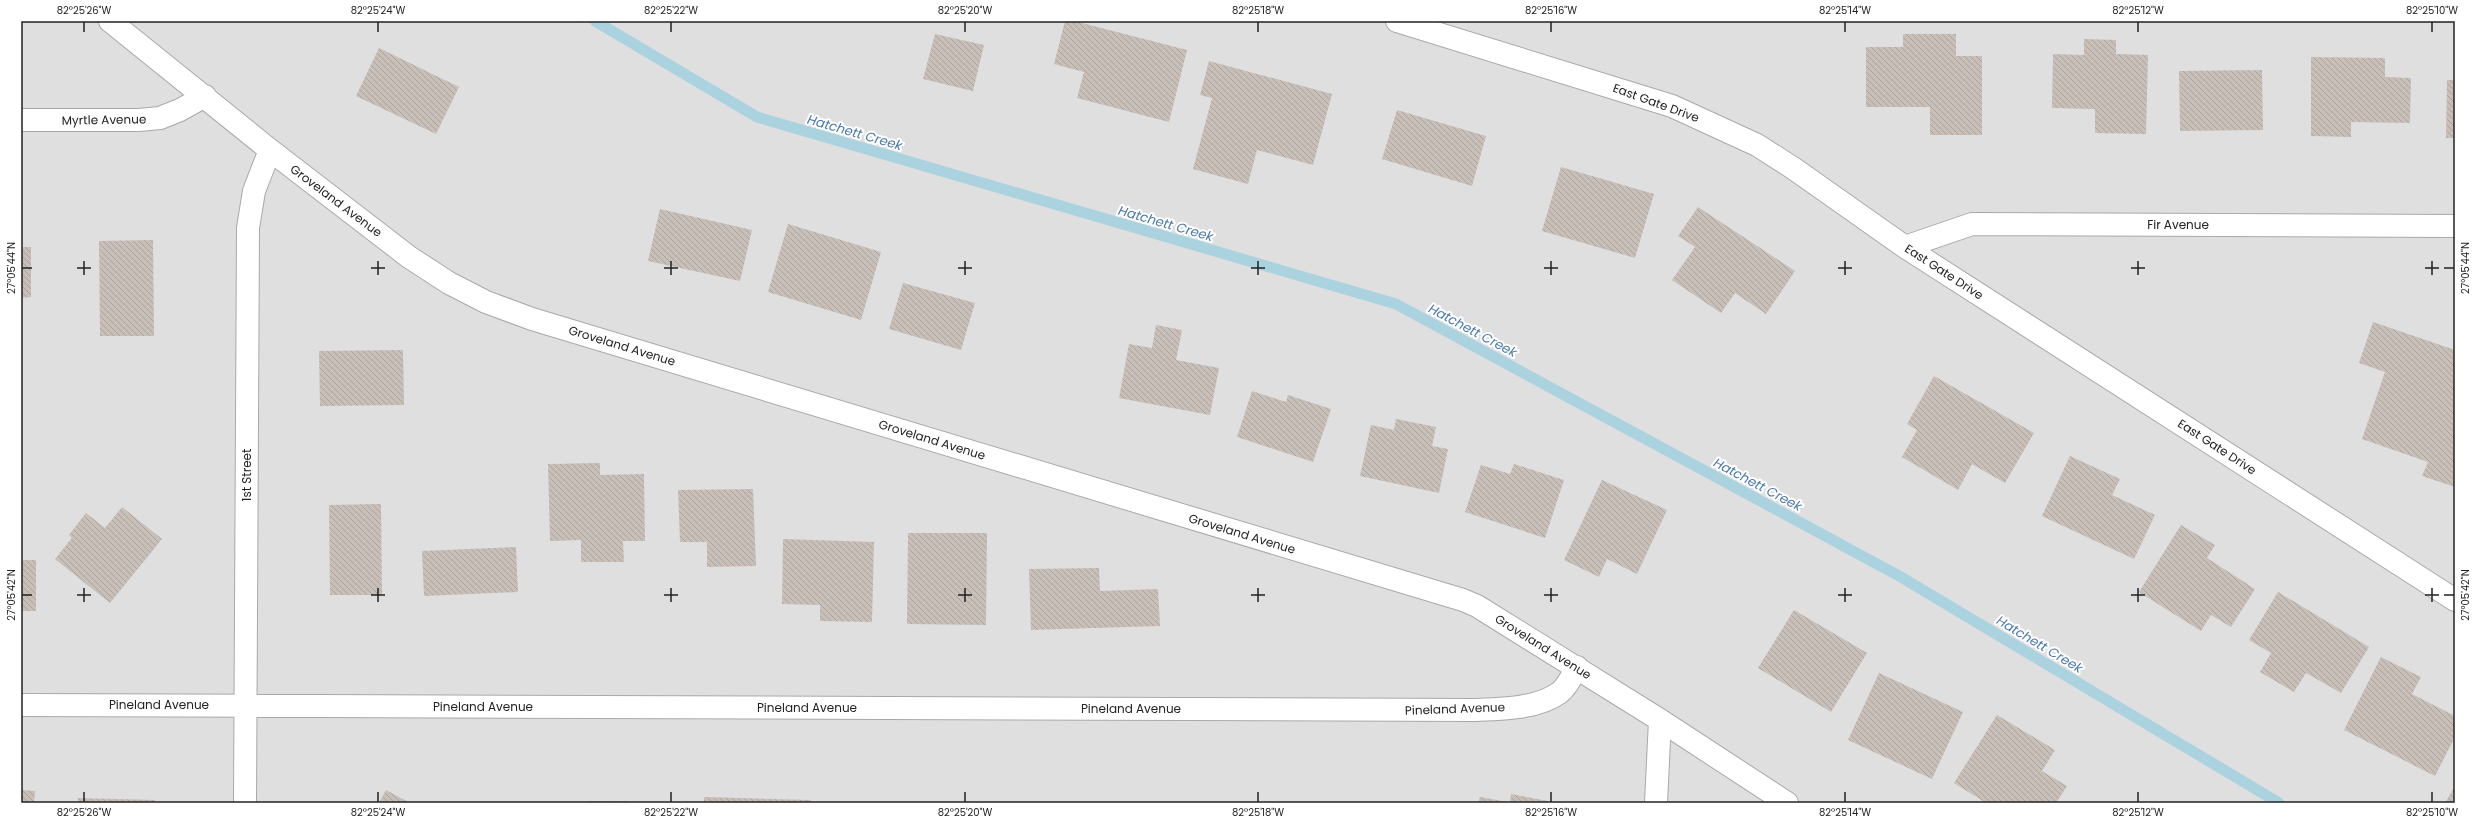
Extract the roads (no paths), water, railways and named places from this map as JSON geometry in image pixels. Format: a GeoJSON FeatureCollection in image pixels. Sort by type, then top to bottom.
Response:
{"type":"FeatureCollection","features":[{"type":"Feature","properties":{"kind":"street","name":"Groveland Avenue"},"geometry":{"type":"LineString","coordinates":[[110,21],[205,96],[270,150],[409,257],[449,283],[486,302],[547,324],[1463,600],[1477,606],[1577,667],[1787,803]]}},
{"type":"Feature","properties":{"kind":"street","name":"East Gate Drive"},"geometry":{"type":"LineString","coordinates":[[1397,21],[1435,27],[1672,106],[1757,145],[1793,168],[1905,247],[2455,600]]}},
{"type":"Feature","properties":{"kind":"street","name":"Myrtle Avenue"},"geometry":{"type":"LineString","coordinates":[[21,120],[139,120],[160,118],[180,110],[205,96]]}},
{"type":"Feature","properties":{"kind":"street","name":"1st Street"},"geometry":{"type":"LineString","coordinates":[[246,803],[245,706],[248,228],[254,191],[270,150]]}},
{"type":"Feature","properties":{"kind":"street","name":"Fir Avenue"},"geometry":{"type":"LineString","coordinates":[[1905,247],[1972,224],[2455,226]]}},
{"type":"Feature","properties":{"kind":"street","name":"Pineland Avenue"},"geometry":{"type":"LineString","coordinates":[[21,705],[1474,710],[1527,705],[1549,698],[1566,686],[1577,667]]}},
{"type":"Feature","properties":{"kind":"street"},"geometry":{"type":"LineString","coordinates":[[1656,803],[1660,720]]}},
{"type":"Feature","properties":{"kind":"waterway","name":"Hatchett Creek"},"geometry":{"type":"LineString","coordinates":[[595,21],[757,117],[1396,304],[1901,577],[2279,803]]}}]}
